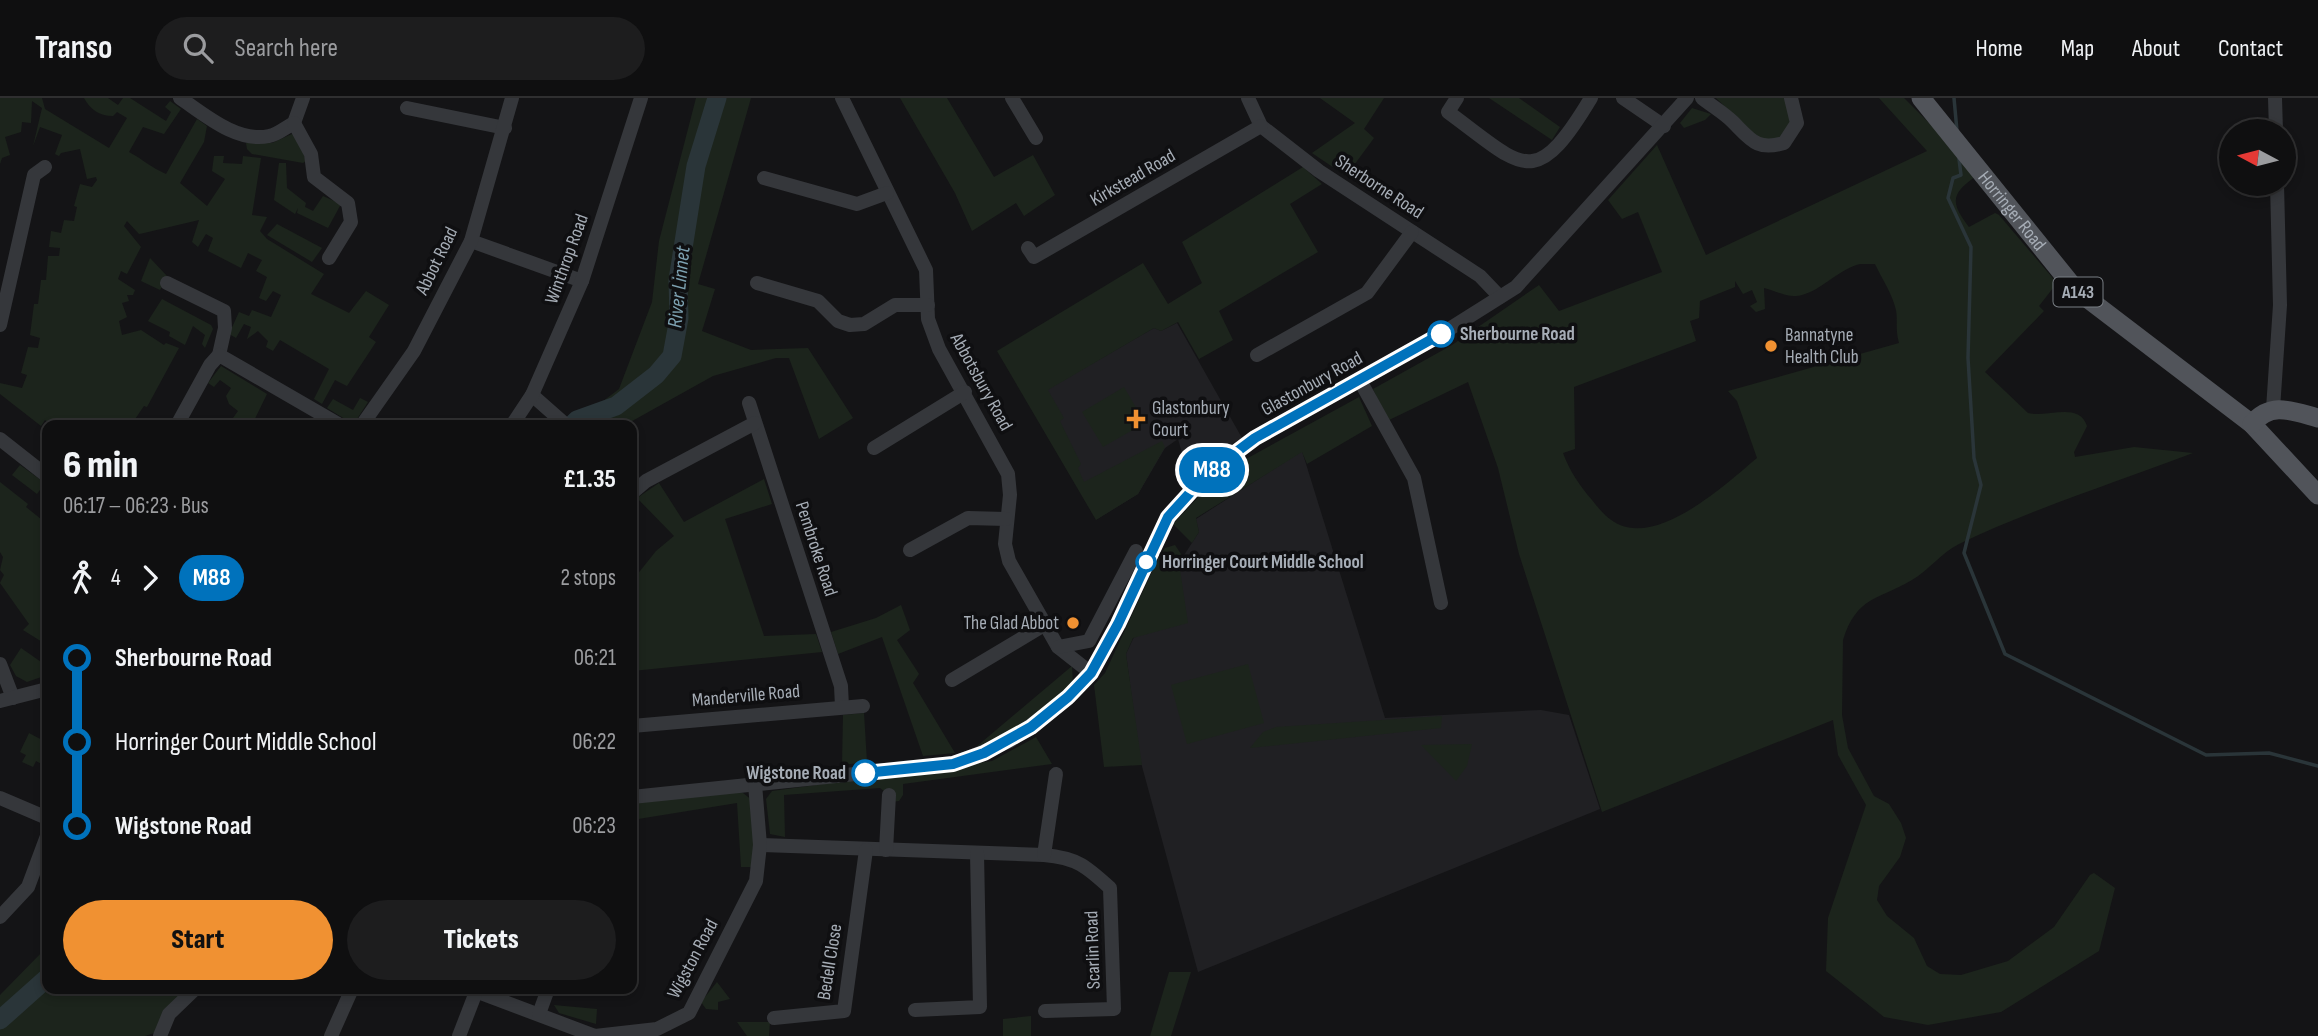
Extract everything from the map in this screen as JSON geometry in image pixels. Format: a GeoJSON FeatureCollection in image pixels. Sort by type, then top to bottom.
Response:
{"type":"FeatureCollection","features":[{"type":"Feature","properties":{"kind":"main road","name":"Horringer Road"},"geometry":{"type":"LineString","coordinates":[[1914,98],[1940,123]]}},
{"type":"Feature","properties":{"kind":"main road","name":"Horringer Road"},"geometry":{"type":"LineString","coordinates":[[1921,98],[2074,289],[2252,424]]}},
{"type":"Feature","properties":{"kind":"main road"},"geometry":{"type":"LineString","coordinates":[[2252,424],[2261,414],[2283,408],[2318,418]]}},
{"type":"Feature","properties":{"kind":"main road","name":"A143"},"geometry":{"type":"LineString","coordinates":[[2252,424],[2318,495]]}},
{"type":"Feature","properties":{"kind":"street"},"geometry":{"type":"LineString","coordinates":[[180,98],[215,122],[246,136],[271,136],[294,124],[303,98]]}},
{"type":"Feature","properties":{"kind":"street","name":"Abbot Road"},"geometry":{"type":"LineString","coordinates":[[366,420],[414,351],[471,241],[512,98]]}},
{"type":"Feature","properties":{"kind":"street","name":"Winthrop Road"},"geometry":{"type":"LineString","coordinates":[[515,420],[532,395],[582,281],[641,98]]}},
{"type":"Feature","properties":{"kind":"street","name":"Abbotsbury Road"},"geometry":{"type":"LineString","coordinates":[[842,98],[926,270],[928,319],[939,349],[1008,474],[1010,495],[1005,544],[1009,561],[1058,647],[1091,673]]}},
{"type":"Feature","properties":{"kind":"street"},"geometry":{"type":"LineString","coordinates":[[1012,98],[1036,138]]}},
{"type":"Feature","properties":{"kind":"street","name":"Sherborne Road"},"geometry":{"type":"LineString","coordinates":[[1248,98],[1261,126],[1319,171],[1480,276],[1500,297]]}},
{"type":"Feature","properties":{"kind":"street"},"geometry":{"type":"LineString","coordinates":[[1457,98],[1448,112],[1511,158],[1528,163],[1545,158],[1567,134],[1591,98]]}},
{"type":"Feature","properties":{"kind":"street"},"geometry":{"type":"LineString","coordinates":[[1623,98],[1664,125]]}},
{"type":"Feature","properties":{"kind":"street","name":"Glastonbury Road"},"geometry":{"type":"LineString","coordinates":[[637,796],[953,764],[984,753],[1031,727],[1068,697],[1091,673],[1118,624],[1161,530],[1185,497],[1207,474],[1255,438],[1500,297],[1531,274],[1687,98]]}},
{"type":"Feature","properties":{"kind":"street"},"geometry":{"type":"LineString","coordinates":[[1702,98],[1732,121],[1748,140],[1760,147],[1771,147],[1784,143],[1797,123],[1791,98]]}},
{"type":"Feature","properties":{"kind":"street"},"geometry":{"type":"LineString","coordinates":[[2275,98],[2276,119]]}},
{"type":"Feature","properties":{"kind":"street"},"geometry":{"type":"LineString","coordinates":[[407,108],[505,128]]}},
{"type":"Feature","properties":{"kind":"street"},"geometry":{"type":"LineString","coordinates":[[294,124],[311,154],[314,177],[348,204],[351,222],[330,258]]}},
{"type":"Feature","properties":{"kind":"street","name":"Kirkstead Road"},"geometry":{"type":"LineString","coordinates":[[1028,248],[1034,257],[1261,126]]}},
{"type":"Feature","properties":{"kind":"street"},"geometry":{"type":"LineString","coordinates":[[0,325],[34,175],[45,167]]}},
{"type":"Feature","properties":{"kind":"street"},"geometry":{"type":"LineString","coordinates":[[764,178],[857,204],[887,193]]}},
{"type":"Feature","properties":{"kind":"street"},"geometry":{"type":"LineString","coordinates":[[2273,409],[2280,306],[2277,196]]}},
{"type":"Feature","properties":{"kind":"street"},"geometry":{"type":"LineString","coordinates":[[1257,355],[1367,293],[1412,232]]}},
{"type":"Feature","properties":{"kind":"street"},"geometry":{"type":"LineString","coordinates":[[471,241],[582,281]]}},
{"type":"Feature","properties":{"kind":"street"},"geometry":{"type":"LineString","coordinates":[[167,283],[223,311],[225,328],[219,355],[210,365],[180,420]]}},
{"type":"Feature","properties":{"kind":"street"},"geometry":{"type":"LineString","coordinates":[[757,283],[818,301],[838,321],[850,325],[864,324],[895,305],[928,305]]}},
{"type":"Feature","properties":{"kind":"street"},"geometry":{"type":"LineString","coordinates":[[219,355],[331,420]]}},
{"type":"Feature","properties":{"kind":"street"},"geometry":{"type":"LineString","coordinates":[[1359,379],[1413,478],[1441,603]]}},
{"type":"Feature","properties":{"kind":"street"},"geometry":{"type":"LineString","coordinates":[[873,448],[965,392]]}},
{"type":"Feature","properties":{"kind":"street"},"geometry":{"type":"LineString","coordinates":[[532,395],[560,420]]}},
{"type":"Feature","properties":{"kind":"street","name":"Pembroke Road"},"geometry":{"type":"LineString","coordinates":[[749,403],[841,686],[842,707]]}},
{"type":"Feature","properties":{"kind":"street"},"geometry":{"type":"LineString","coordinates":[[637,485],[755,423]]}},
{"type":"Feature","properties":{"kind":"street"},"geometry":{"type":"LineString","coordinates":[[0,439],[42,472]]}},
{"type":"Feature","properties":{"kind":"street"},"geometry":{"type":"LineString","coordinates":[[910,550],[968,518],[1006,519]]}},
{"type":"Feature","properties":{"kind":"street"},"geometry":{"type":"LineString","coordinates":[[1058,647],[1089,641],[1136,551]]}},
{"type":"Feature","properties":{"kind":"street"},"geometry":{"type":"LineString","coordinates":[[952,680],[1045,625]]}},
{"type":"Feature","properties":{"kind":"street"},"geometry":{"type":"LineString","coordinates":[[0,664],[6,700],[42,691]]}},
{"type":"Feature","properties":{"kind":"street","name":"Manderville Road"},"geometry":{"type":"LineString","coordinates":[[637,726],[863,706]]}},
{"type":"Feature","properties":{"kind":"street"},"geometry":{"type":"LineString","coordinates":[[1044,855],[1056,774]]}},
{"type":"Feature","properties":{"kind":"street","name":"Wigston Road"},"geometry":{"type":"LineString","coordinates":[[484,994],[595,1036],[657,1029],[689,1013],[756,881],[760,845],[755,784]]}},
{"type":"Feature","properties":{"kind":"street"},"geometry":{"type":"LineString","coordinates":[[0,797],[42,816]]}},
{"type":"Feature","properties":{"kind":"street"},"geometry":{"type":"LineString","coordinates":[[886,850],[892,800]]}},
{"type":"Feature","properties":{"kind":"street","name":"Scarlin Road"},"geometry":{"type":"LineString","coordinates":[[760,845],[1044,855],[1067,857],[1085,865],[1110,888],[1114,1009],[1045,1011]]}},
{"type":"Feature","properties":{"kind":"street"},"geometry":{"type":"LineString","coordinates":[[0,917],[16,904],[28,887],[42,849]]}},
{"type":"Feature","properties":{"kind":"street","name":"Bedell Close"},"geometry":{"type":"LineString","coordinates":[[774,1018],[844,1011],[866,850]]}},
{"type":"Feature","properties":{"kind":"street"},"geometry":{"type":"LineString","coordinates":[[915,1010],[980,1007],[977,853]]}},
{"type":"Feature","properties":{"kind":"street"},"geometry":{"type":"LineString","coordinates":[[160,1036],[169,1014],[190,994]]}},
{"type":"Feature","properties":{"kind":"street"},"geometry":{"type":"LineString","coordinates":[[331,1036],[350,994]]}},
{"type":"Feature","properties":{"kind":"street"},"geometry":{"type":"LineString","coordinates":[[459,1036],[472,994]]}},
{"type":"Feature","properties":{"kind":"street"},"geometry":{"type":"LineString","coordinates":[[539,1014],[546,994]]}},
{"type":"Feature","properties":{"kind":"shaded area"},"geometry":{"type":"Polygon","coordinates":[[[0,98],[42,98],[45,109],[109,148],[127,118],[117,112],[113,116],[99,113],[92,109],[84,98],[108,98],[118,105],[123,98],[130,98],[166,121],[171,112],[165,107],[170,101],[181,109],[164,134],[143,127],[129,152],[166,174],[197,119],[207,126],[204,142],[180,183],[207,206],[225,179],[212,171],[214,156],[224,156],[223,163],[242,164],[243,156],[261,158],[252,215],[267,217],[260,231],[267,239],[324,274],[311,294],[349,313],[366,291],[389,305],[369,337],[376,342],[347,386],[335,380],[322,404],[314,399],[329,369],[280,340],[273,351],[266,347],[268,341],[258,331],[247,339],[251,327],[244,324],[236,338],[229,334],[239,312],[249,316],[252,310],[271,317],[281,295],[273,291],[266,301],[259,298],[267,277],[256,271],[262,260],[248,253],[241,268],[208,251],[213,238],[206,234],[198,247],[192,242],[199,220],[139,234],[127,221],[124,226],[141,247],[127,274],[121,271],[118,279],[135,290],[133,295],[127,295],[129,301],[122,303],[127,317],[119,321],[122,335],[141,330],[164,345],[166,343],[179,348],[147,407],[144,406],[134,420],[42,420],[41,426],[0,394],[0,383],[22,388],[27,375],[21,373],[28,347],[38,348],[40,338],[30,335],[34,304],[38,304],[41,280],[46,280],[48,256],[59,256],[60,248],[49,247],[51,231],[61,233],[64,220],[74,221],[77,207],[74,206],[80,184],[92,187],[97,180],[96,177],[87,179],[80,149],[61,153],[59,156],[55,154],[62,135],[40,127],[33,146],[42,108],[32,101],[31,123],[22,122],[21,132],[5,137],[10,155],[2,158],[0,164],[0,98]]]}},
{"type":"Feature","properties":{"kind":"shaded area"},"geometry":{"type":"Polygon","coordinates":[[[696,98],[751,98],[698,284],[715,289],[702,331],[751,350],[808,348],[853,418],[819,439],[789,358],[776,358],[713,376],[634,420],[578,420],[619,389],[652,302],[659,241],[696,98]]]}},
{"type":"Feature","properties":{"kind":"shaded area"},"geometry":{"type":"Polygon","coordinates":[[[900,98],[947,98],[994,177],[1033,155],[1055,195],[1024,216],[1016,203],[972,231],[955,193],[900,98]]]}},
{"type":"Feature","properties":{"kind":"shaded area"},"geometry":{"type":"Polygon","coordinates":[[[1320,98],[1384,98],[1364,129],[1374,138],[1346,176],[1312,153],[1355,123],[1320,98]]]}},
{"type":"Feature","properties":{"kind":"shaded area"},"geometry":{"type":"Polygon","coordinates":[[[1489,98],[1519,98],[1560,127],[1552,140],[1489,98]]]}},
{"type":"Feature","properties":{"kind":"shaded area"},"geometry":{"type":"Polygon","coordinates":[[[1716,98],[1785,98],[1792,123],[1780,138],[1759,140],[1716,98]]]}},
{"type":"Feature","properties":{"kind":"shaded area"},"geometry":{"type":"Polygon","coordinates":[[[1879,98],[1904,98],[1946,140],[1975,177],[1961,189],[1956,200],[1956,206],[1969,227],[1995,213],[1999,215],[2057,283],[2039,306],[2044,311],[1985,372],[2028,413],[2070,412],[2083,418],[2087,426],[2074,452],[2075,457],[2134,447],[2193,453],[2045,507],[1959,544],[1912,580],[1870,601],[1855,615],[1849,626],[1843,640],[1842,715],[1848,748],[1874,796],[1889,804],[1901,823],[1906,838],[1900,857],[1879,886],[1877,900],[1887,916],[1914,938],[1927,966],[1940,974],[1961,975],[2008,961],[2054,927],[2090,875],[2094,873],[2115,888],[2099,951],[2001,1012],[1928,1025],[1884,1017],[1826,971],[1828,918],[1866,805],[1838,755],[1833,720],[1602,812],[1519,554],[1498,468],[1468,382],[1387,421],[1373,389],[1452,345],[1539,285],[1559,311],[1662,272],[1638,212],[1622,219],[1608,200],[1657,145],[1706,255],[1927,151],[1879,98]],[[1875,264],[1851,267],[1820,287],[1796,296],[1764,288],[1765,309],[1756,312],[1750,306],[1757,302],[1752,290],[1743,294],[1735,281],[1735,287],[1700,301],[1699,318],[1690,321],[1696,341],[1574,387],[1575,449],[1563,453],[1575,478],[1601,511],[1620,525],[1637,528],[1655,526],[1693,508],[1757,458],[1737,401],[1728,391],[1899,343],[1894,304],[1875,264]]]}},
{"type":"Feature","properties":{"kind":"shaded area"},"geometry":{"type":"Polygon","coordinates":[[[1692,108],[1711,114],[1705,120],[1684,128],[1680,123],[1692,108]]]}},
{"type":"Feature","properties":{"kind":"shaded area"},"geometry":{"type":"Polygon","coordinates":[[[294,133],[298,136],[306,161],[303,163],[252,154],[247,149],[246,143],[272,143],[294,133]]]}},
{"type":"Feature","properties":{"kind":"shaded area"},"geometry":{"type":"Polygon","coordinates":[[[279,163],[286,163],[287,188],[306,203],[305,207],[313,211],[323,196],[341,204],[328,228],[297,213],[298,208],[295,214],[274,200],[279,163]]]}},
{"type":"Feature","properties":{"kind":"shaded area"},"geometry":{"type":"Polygon","coordinates":[[[1303,167],[1322,184],[1290,204],[1318,252],[1219,311],[1233,340],[1199,359],[1178,322],[1161,331],[1154,328],[1048,390],[1064,418],[1060,421],[1081,464],[1078,468],[1084,482],[1162,441],[1165,447],[1138,494],[1096,520],[997,351],[1143,263],[1168,304],[1202,283],[1182,242],[1303,167]]]}},
{"type":"Feature","properties":{"kind":"shaded area"},"geometry":{"type":"Polygon","coordinates":[[[277,224],[322,248],[312,262],[267,235],[277,224]]]}},
{"type":"Feature","properties":{"kind":"shaded area"},"geometry":{"type":"Polygon","coordinates":[[[150,258],[168,277],[160,290],[141,281],[150,258]]]}},
{"type":"Feature","properties":{"kind":"shaded area"},"geometry":{"type":"Polygon","coordinates":[[[162,299],[211,325],[213,329],[205,348],[202,344],[205,335],[193,326],[185,345],[169,336],[170,332],[148,321],[162,299]]]}},
{"type":"Feature","properties":{"kind":"shaded area","name":"Glastonbury Court"},"geometry":{"type":"Polygon","coordinates":[[[1177,323],[1242,438],[1202,462],[1196,454],[1184,460],[1178,439],[1165,448],[1138,494],[1097,519],[1029,400],[1154,328],[1161,331],[1177,323]]]}},
{"type":"Feature","properties":{"kind":"shaded area"},"geometry":{"type":"Polygon","coordinates":[[[221,366],[267,394],[254,420],[235,420],[233,418],[238,411],[229,404],[226,396],[231,388],[220,380],[214,387],[208,383],[221,366]]]}},
{"type":"Feature","properties":{"kind":"shaded area"},"geometry":{"type":"Polygon","coordinates":[[[1124,387],[1145,423],[1103,447],[1082,412],[1124,387]]]}},
{"type":"Feature","properties":{"kind":"shaded area"},"geometry":{"type":"Polygon","coordinates":[[[1359,397],[1372,426],[1307,464],[1302,452],[1196,518],[1199,532],[1192,543],[1173,524],[1206,489],[1246,459],[1359,397]]]}},
{"type":"Feature","properties":{"kind":"shaded area"},"geometry":{"type":"Polygon","coordinates":[[[360,398],[368,402],[357,419],[352,420],[346,420],[327,408],[333,399],[353,410],[360,398]]]}},
{"type":"Feature","properties":{"kind":"shaded area","name":"Horringer Court Middle School"},"geometry":{"type":"Polygon","coordinates":[[[1302,451],[1385,718],[1541,710],[1569,715],[1600,809],[1198,972],[1140,759],[1126,654],[1133,639],[1175,579],[1179,563],[1199,532],[1196,519],[1302,451]]]}},
{"type":"Feature","properties":{"kind":"shaded area"},"geometry":{"type":"Polygon","coordinates":[[[20,465],[42,481],[42,487],[37,494],[12,475],[20,465]]]}},
{"type":"Feature","properties":{"kind":"shaded area"},"geometry":{"type":"Polygon","coordinates":[[[764,479],[772,504],[725,519],[764,636],[816,634],[822,652],[637,670],[637,575],[656,551],[674,536],[637,498],[659,483],[684,522],[764,479]]]}},
{"type":"Feature","properties":{"kind":"shaded area"},"geometry":{"type":"Polygon","coordinates":[[[0,482],[28,504],[26,507],[42,520],[42,642],[23,630],[29,624],[0,583],[4,575],[0,570],[3,557],[0,552],[0,482]]]}},
{"type":"Feature","properties":{"kind":"shaded area"},"geometry":{"type":"Polygon","coordinates":[[[1175,545],[1183,557],[1179,563],[1188,623],[1133,638],[1126,654],[1142,765],[1104,767],[1094,685],[1105,673],[1158,559],[1165,548],[1175,545]]]}},
{"type":"Feature","properties":{"kind":"shaded area"},"geometry":{"type":"Polygon","coordinates":[[[901,605],[910,630],[897,640],[919,674],[913,683],[955,753],[923,756],[882,637],[838,654],[831,632],[876,618],[901,605]]]}},
{"type":"Feature","properties":{"kind":"shaded area"},"geometry":{"type":"Polygon","coordinates":[[[21,648],[42,663],[42,677],[27,682],[16,676],[10,665],[21,648]]]}},
{"type":"Feature","properties":{"kind":"shaded area"},"geometry":{"type":"Polygon","coordinates":[[[1248,664],[1264,723],[1187,744],[1171,685],[1248,664]]]}},
{"type":"Feature","properties":{"kind":"shaded area"},"geometry":{"type":"Polygon","coordinates":[[[1072,666],[1073,684],[1051,703],[1016,729],[976,747],[1072,666]]]}},
{"type":"Feature","properties":{"kind":"shaded area"},"geometry":{"type":"Polygon","coordinates":[[[864,713],[867,762],[842,765],[843,715],[864,713]]]}},
{"type":"Feature","properties":{"kind":"shaded area"},"geometry":{"type":"Polygon","coordinates":[[[1442,716],[1441,728],[1250,748],[1263,732],[1276,727],[1442,716]]]}},
{"type":"Feature","properties":{"kind":"shaded area"},"geometry":{"type":"Polygon","coordinates":[[[29,733],[42,740],[42,764],[36,761],[33,767],[22,762],[26,755],[20,752],[29,733]]]}},
{"type":"Feature","properties":{"kind":"shaded area"},"geometry":{"type":"Polygon","coordinates":[[[1036,737],[1052,764],[903,784],[903,795],[899,801],[889,802],[889,795],[880,788],[784,795],[785,837],[770,834],[766,799],[772,791],[992,761],[1036,737]]]}},
{"type":"Feature","properties":{"kind":"shaded area"},"geometry":{"type":"Polygon","coordinates":[[[1472,744],[1467,766],[1456,781],[1421,745],[1472,744]]]}},
{"type":"Feature","properties":{"kind":"shaded area"},"geometry":{"type":"Polygon","coordinates":[[[728,791],[743,793],[753,801],[759,867],[741,867],[737,803],[637,819],[637,799],[728,791]]]}},
{"type":"Feature","properties":{"kind":"shaded area"},"geometry":{"type":"Polygon","coordinates":[[[42,952],[42,994],[184,994],[154,1033],[145,1036],[0,1036],[0,995],[42,952]]]}},
{"type":"Feature","properties":{"kind":"shaded area"},"geometry":{"type":"Polygon","coordinates":[[[1169,972],[1191,972],[1171,1036],[1150,1036],[1169,972]]]}},
{"type":"Feature","properties":{"kind":"shaded area"},"geometry":{"type":"Polygon","coordinates":[[[717,982],[730,999],[718,1002],[718,1010],[706,1009],[701,1002],[717,982]]]}},
{"type":"Feature","properties":{"kind":"shaded area"},"geometry":{"type":"Polygon","coordinates":[[[554,1005],[597,1009],[596,1024],[559,1013],[554,1005]]]}},
{"type":"Feature","properties":{"kind":"shaded area"},"geometry":{"type":"Polygon","coordinates":[[[1031,1016],[1031,1036],[1003,1036],[1003,1019],[1031,1016]]]}},
{"type":"Feature","properties":{"kind":"shaded area"},"geometry":{"type":"Polygon","coordinates":[[[737,1022],[770,1022],[769,1036],[747,1036],[737,1022]]]}},
{"type":"Feature","properties":{"kind":"waterway","name":"River Linnet"},"geometry":{"type":"LineString","coordinates":[[577,420],[616,406],[656,375],[672,356],[679,318],[678,280],[696,166],[717,98]]}},
{"type":"Feature","properties":{"kind":"waterway"},"geometry":{"type":"LineString","coordinates":[[1954,98],[1957,131]]}},
{"type":"Feature","properties":{"kind":"waterway"},"geometry":{"type":"LineString","coordinates":[[1959,159],[1961,175],[1953,178],[1948,198],[1971,247],[1968,358],[1974,458],[1981,485],[1964,553],[2005,654],[2206,755],[2269,753],[2318,766]]}},
{"type":"Feature","properties":{"kind":"waterway","name":"River Linnet"},"geometry":{"type":"LineString","coordinates":[[0,1020],[42,982]]}},
{"type":"Feature","properties":{"kind":"bus line","name":"M88"},"geometry":{"type":"LineString","coordinates":[[865,773],[953,764],[1010,741],[1031,727],[1068,697],[1091,673],[1107,647],[1168,517],[1207,474],[1255,438],[1441,334]]}},
{"type":"Feature","properties":{"kind":"place","name":"Sherbourne Road"},"geometry":{"type":"Point","coordinates":[1441,334]}},
{"type":"Feature","properties":{"kind":"place","name":"Bannatyne Health Club"},"geometry":{"type":"Point","coordinates":[1771,346]}},
{"type":"Feature","properties":{"kind":"place","name":"Glastonbury Court"},"geometry":{"type":"Point","coordinates":[1136,419]}},
{"type":"Feature","properties":{"kind":"place","name":"Horringer Court Middle School"},"geometry":{"type":"Point","coordinates":[1146,562]}},
{"type":"Feature","properties":{"kind":"place","name":"The Glad Abbot"},"geometry":{"type":"Point","coordinates":[1073,623]}},
{"type":"Feature","properties":{"kind":"place","name":"Wigstone Road"},"geometry":{"type":"Point","coordinates":[865,773]}}]}
